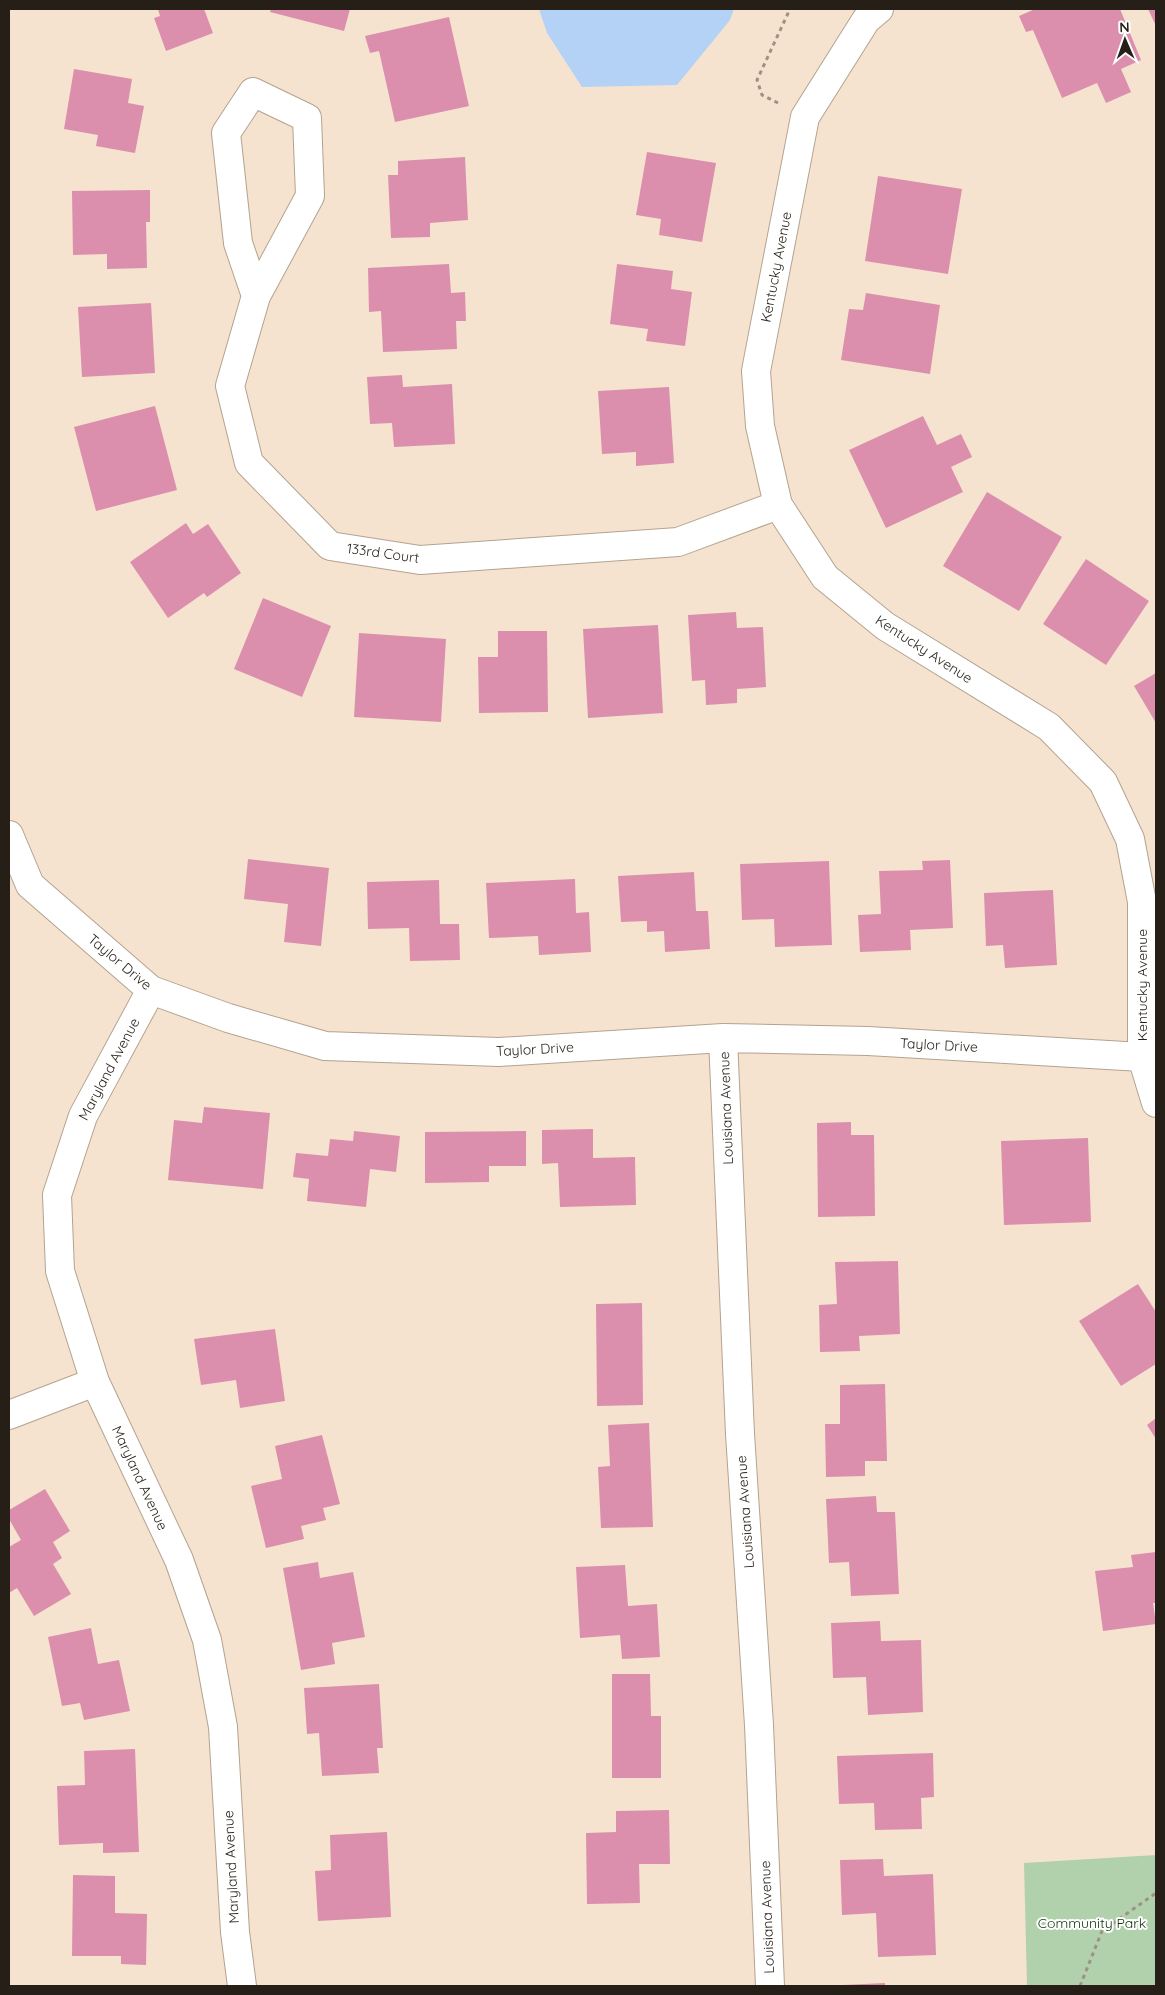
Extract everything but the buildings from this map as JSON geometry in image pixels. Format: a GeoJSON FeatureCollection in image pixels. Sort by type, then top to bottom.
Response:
{"type":"FeatureCollection","features":[{"type":"Feature","properties":{"kind":"street","name":"Kentucky Avenue"},"geometry":{"type":"LineString","coordinates":[[879,9],[866,20],[805,117],[756,371],[760,426],[778,505],[825,577],[885,626],[1049,728],[1103,782],[1130,839],[1142,902],[1142,1056],[1156,1103]]}},
{"type":"Feature","properties":{"kind":"street","name":"133rd Court"},"geometry":{"type":"LineString","coordinates":[[256,296],[238,243],[226,133],[253,92],[307,118],[310,196],[256,296],[230,386],[249,463],[330,546],[420,560],[678,542],[778,505]]}},
{"type":"Feature","properties":{"kind":"street","name":"Taylor Drive"},"geometry":{"type":"LineString","coordinates":[[9,834],[30,885],[151,990],[228,1018],[325,1046],[499,1052],[723,1038],[868,1042],[1142,1056]]}},
{"type":"Feature","properties":{"kind":"street","name":"Maryland Avenue"},"geometry":{"type":"LineString","coordinates":[[151,990],[83,1116],[57,1195],[60,1271],[95,1382],[179,1560],[207,1640],[223,1726],[235,1932],[242,1986]]}},
{"type":"Feature","properties":{"kind":"street","name":"Louisiana Avenue"},"geometry":{"type":"LineString","coordinates":[[723,1038],[740,1424],[759,1725],[770,1986]]}},
{"type":"Feature","properties":{"kind":"street"},"geometry":{"type":"LineString","coordinates":[[9,1415],[95,1382]]}},
{"type":"Feature","properties":{"kind":"path"},"geometry":{"type":"LineString","coordinates":[[790,9],[757,80],[762,95],[805,117]]}},
{"type":"Feature","properties":{"kind":"path"},"geometry":{"type":"LineString","coordinates":[[1080,1986],[1102,1931],[1156,1893]]}},
{"type":"Feature","properties":{"kind":"green space","name":"Community Park"},"geometry":{"type":"Polygon","coordinates":[[[1156,1855],[1156,1986],[1027,1986],[1024,1863],[1156,1855]]]}},
{"type":"Feature","properties":{"kind":"water"},"geometry":{"type":"Polygon","coordinates":[[[539,9],[734,9],[730,20],[677,85],[582,87],[547,33],[539,9]]]}}]}
